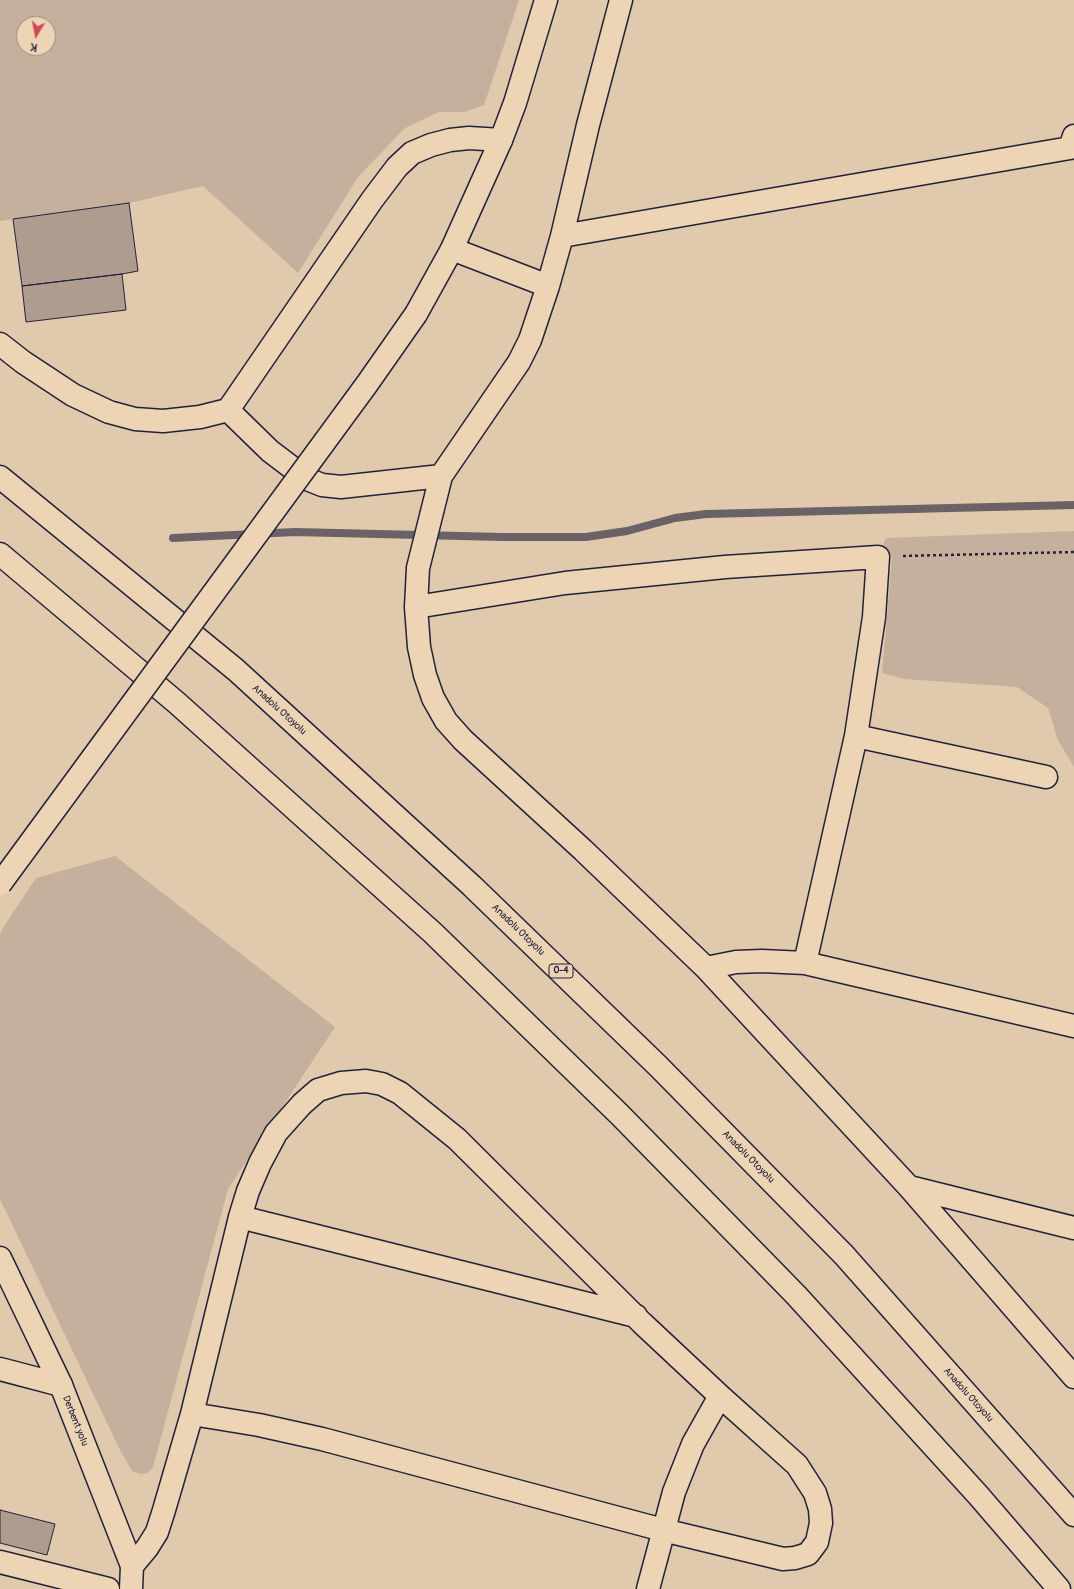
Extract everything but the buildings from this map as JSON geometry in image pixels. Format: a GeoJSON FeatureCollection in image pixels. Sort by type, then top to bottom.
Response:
{"type":"FeatureCollection","features":[{"type":"Feature","properties":{"kind":"main road"},"geometry":{"type":"LineString","coordinates":[[0,884],[367,384],[416,314],[452,249],[501,140],[515,103],[546,0]]}},
{"type":"Feature","properties":{"kind":"main road"},"geometry":{"type":"LineString","coordinates":[[621,0],[588,125],[562,236],[548,286],[530,340],[519,362],[441,476],[418,568],[416,607],[419,647],[425,675],[433,698],[446,721],[463,740],[583,850],[706,968],[909,1187],[1074,1377]]}},
{"type":"Feature","properties":{"kind":"main road"},"geometry":{"type":"LineString","coordinates":[[562,236],[1070,148],[1074,136]]}},
{"type":"Feature","properties":{"kind":"main road"},"geometry":{"type":"LineString","coordinates":[[0,344],[23,362],[73,395],[109,412],[135,419],[163,421],[200,417],[228,410],[372,200],[397,167],[412,153],[431,145],[450,140],[469,138],[501,140]]}},
{"type":"Feature","properties":{"kind":"main road"},"geometry":{"type":"LineString","coordinates":[[452,249],[548,286]]}},
{"type":"Feature","properties":{"kind":"main road"},"geometry":{"type":"LineString","coordinates":[[228,410],[270,451],[307,479],[322,485],[341,487],[441,476]]}},
{"type":"Feature","properties":{"kind":"main road","name":"Anadolu Otoyolu"},"geometry":{"type":"LineString","coordinates":[[0,477],[236,670],[472,886],[658,1066],[844,1255],[1074,1515]]}},
{"type":"Feature","properties":{"kind":"main road"},"geometry":{"type":"LineString","coordinates":[[0,554],[177,703],[427,928],[620,1115],[796,1295],[978,1495],[1059,1589]]}},
{"type":"Feature","properties":{"kind":"main road"},"geometry":{"type":"LineString","coordinates":[[416,607],[565,582],[725,567],[878,556],[874,617],[856,736],[805,963]]}},
{"type":"Feature","properties":{"kind":"main road"},"geometry":{"type":"LineString","coordinates":[[856,736],[1046,777]]}},
{"type":"Feature","properties":{"kind":"main road"},"geometry":{"type":"LineString","coordinates":[[706,968],[736,962],[762,960],[805,963],[1074,1026]]}},
{"type":"Feature","properties":{"kind":"main road"},"geometry":{"type":"LineString","coordinates":[[132,1566],[147,1548],[157,1532],[192,1414],[240,1217],[248,1191],[260,1163],[276,1133],[302,1104],[318,1090],[341,1083],[366,1081],[382,1084],[400,1093],[457,1139],[636,1316],[720,1396],[797,1465],[815,1493],[820,1509],[821,1523],[817,1542],[808,1554],[796,1558],[783,1559],[663,1530],[322,1439],[259,1425],[192,1414]]}},
{"type":"Feature","properties":{"kind":"main road"},"geometry":{"type":"LineString","coordinates":[[909,1187],[1074,1228]]}},
{"type":"Feature","properties":{"kind":"main road"},"geometry":{"type":"LineString","coordinates":[[240,1217],[636,1316]]}},
{"type":"Feature","properties":{"kind":"main road","name":"Derbent yolu"},"geometry":{"type":"LineString","coordinates":[[0,1258],[61,1386],[132,1566],[130,1589]]}},
{"type":"Feature","properties":{"kind":"main road"},"geometry":{"type":"LineString","coordinates":[[0,1369],[61,1386]]}},
{"type":"Feature","properties":{"kind":"main road"},"geometry":{"type":"LineString","coordinates":[[648,1589],[674,1492],[693,1444],[720,1396]]}},
{"type":"Feature","properties":{"kind":"main road"},"geometry":{"type":"LineString","coordinates":[[0,1562],[108,1589]]}},
{"type":"Feature","properties":{"kind":"path"},"geometry":{"type":"LineString","coordinates":[[878,556],[1074,552]]}},
{"type":"Feature","properties":{"kind":"shaded area"},"geometry":{"type":"Polygon","coordinates":[[[0,0],[519,0],[484,105],[464,112],[439,112],[405,128],[358,177],[298,273],[203,186],[129,203],[0,221],[0,0]]]}},
{"type":"Feature","properties":{"kind":"shaded area"},"geometry":{"type":"Polygon","coordinates":[[[1074,531],[1074,767],[1058,740],[1048,708],[1017,687],[905,679],[882,673],[892,556],[878,557],[886,538],[1074,531]]]}},
{"type":"Feature","properties":{"kind":"shaded area"},"geometry":{"type":"Polygon","coordinates":[[[115,856],[335,1027],[228,1189],[153,1467],[147,1473],[140,1474],[132,1471],[119,1448],[0,1199],[0,934],[36,878],[115,856]]]}},
{"type":"Feature","properties":{"kind":"waterway"},"geometry":{"type":"LineString","coordinates":[[173,538],[295,532],[502,537],[586,537],[627,531],[675,518],[706,514],[1074,505]]}}]}
